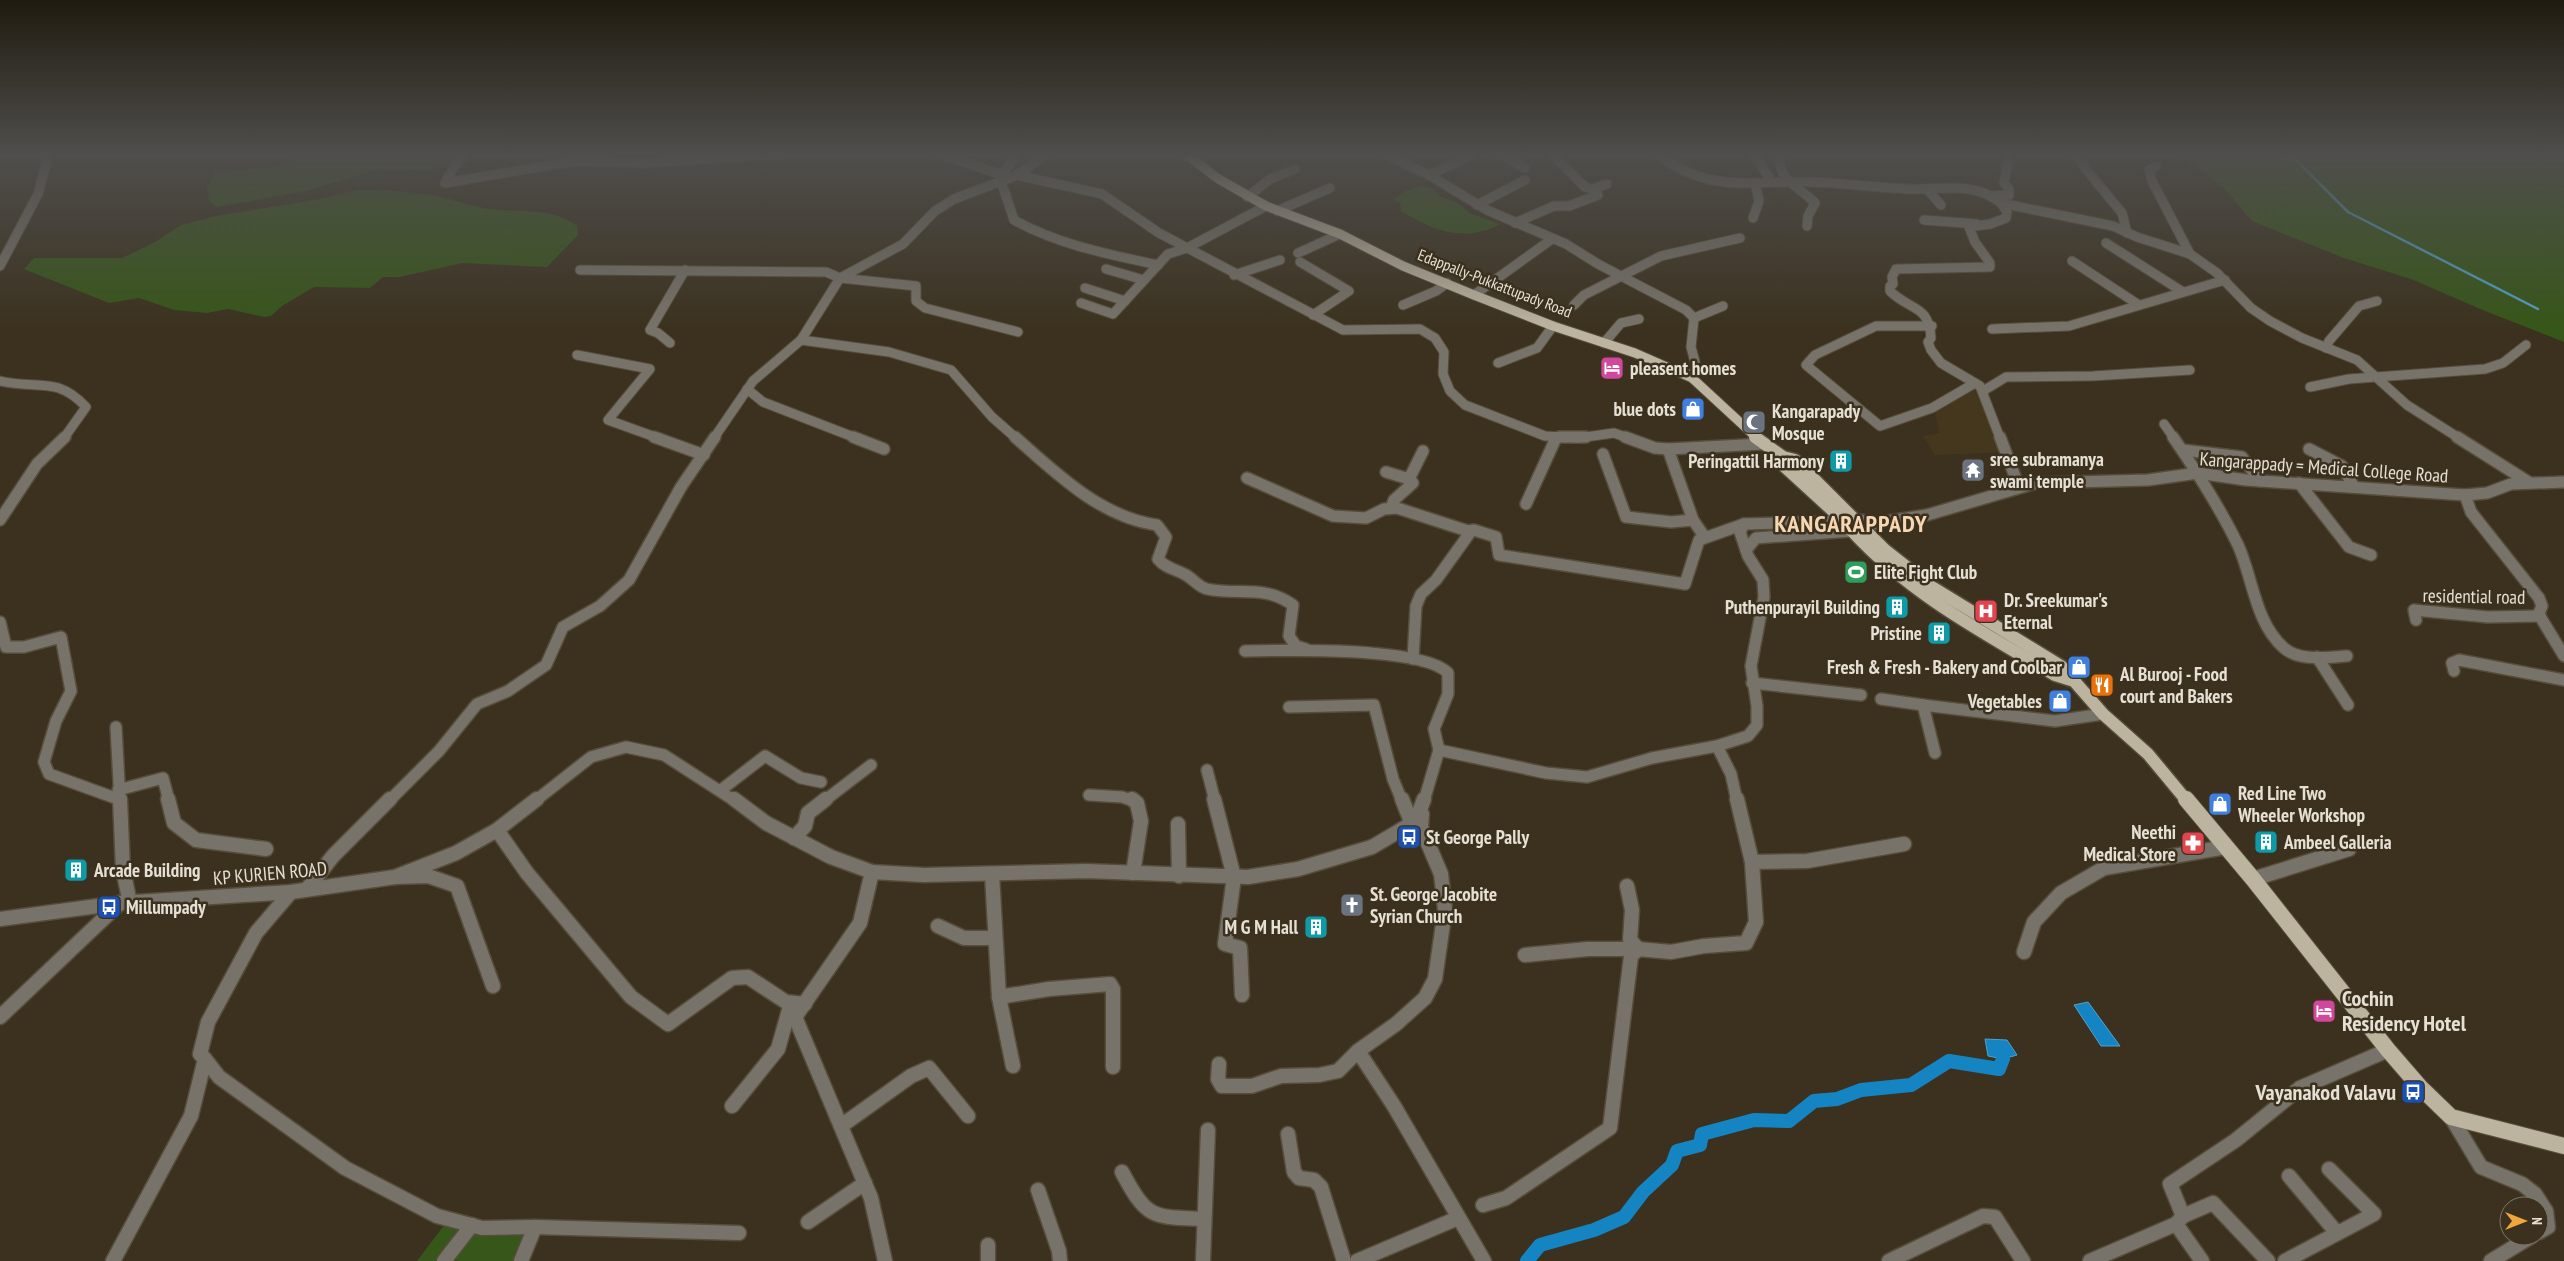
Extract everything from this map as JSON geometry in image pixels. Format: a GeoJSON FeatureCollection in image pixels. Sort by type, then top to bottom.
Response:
{"type":"FeatureCollection","features":[{"type":"Feature","properties":{"kind":"main road","name":"Edappally-Pukkattupady Road"},"geometry":{"type":"LineString","coordinates":[[1279,212],[1340,234],[1403,266],[1474,295],[1553,326],[1635,354],[1692,378],[1762,444],[1783,457],[1784,466],[1859,524],[1872,555],[1939,606],[2055,675],[2070,680],[2148,754],[2253,880],[2388,1050],[2420,1088],[2451,1117],[2564,1146]]}},
{"type":"Feature","properties":{"kind":"street"},"geometry":{"type":"LineString","coordinates":[[0,266],[29,212]]}},
{"type":"Feature","properties":{"kind":"street"},"geometry":{"type":"LineString","coordinates":[[307,889],[333,856],[439,751],[477,704],[508,690],[546,665],[563,627],[600,606],[629,580],[653,533],[753,381],[801,340],[840,278],[903,244],[915,234],[934,212]]}},
{"type":"Feature","properties":{"kind":"street"},"geometry":{"type":"LineString","coordinates":[[1013,212],[1014,220],[1029,230],[1058,242],[1158,265]]}},
{"type":"Feature","properties":{"kind":"street"},"geometry":{"type":"LineString","coordinates":[[1128,212],[1159,233],[1234,275],[1343,330],[1379,328],[1420,329],[1435,338],[1444,352],[1443,374],[1450,391],[1465,405],[1556,438],[1578,438],[1614,433],[1656,448],[1668,449],[1762,444]]}},
{"type":"Feature","properties":{"kind":"street"},"geometry":{"type":"LineString","coordinates":[[1081,304],[1113,314],[1168,254],[1187,248],[1255,212]]}},
{"type":"Feature","properties":{"kind":"street"},"geometry":{"type":"LineString","coordinates":[[1491,212],[1552,239],[1692,314],[1694,318],[1691,347],[1694,362],[1692,378]]}},
{"type":"Feature","properties":{"kind":"street"},"geometry":{"type":"LineString","coordinates":[[1515,223],[1541,212]]}},
{"type":"Feature","properties":{"kind":"street"},"geometry":{"type":"LineString","coordinates":[[1752,218],[1756,212]]}},
{"type":"Feature","properties":{"kind":"street"},"geometry":{"type":"LineString","coordinates":[[1807,226],[1810,212]]}},
{"type":"Feature","properties":{"kind":"street"},"geometry":{"type":"LineString","coordinates":[[2007,212],[2006,218],[1983,225],[1969,226],[1975,242],[1990,263],[1990,267],[1902,268],[1894,271],[1890,286],[1892,294],[1921,312],[1932,326],[1931,338],[1928,342],[1930,351],[1960,376],[1980,386],[2019,487]]}},
{"type":"Feature","properties":{"kind":"street"},"geometry":{"type":"LineString","coordinates":[[2045,212],[2105,224],[2190,254],[2225,280],[2251,308],[2270,321],[2326,348],[2357,360],[2407,405],[2530,483]]}},
{"type":"Feature","properties":{"kind":"street"},"geometry":{"type":"LineString","coordinates":[[2121,212],[2127,233]]}},
{"type":"Feature","properties":{"kind":"street"},"geometry":{"type":"LineString","coordinates":[[2168,212],[2190,254]]}},
{"type":"Feature","properties":{"kind":"street"},"geometry":{"type":"LineString","coordinates":[[1924,220],[1983,225]]}},
{"type":"Feature","properties":{"kind":"street"},"geometry":{"type":"LineString","coordinates":[[1313,315],[1349,291],[1299,258],[1340,234]]}},
{"type":"Feature","properties":{"kind":"street"},"geometry":{"type":"LineString","coordinates":[[1574,304],[1584,295],[1661,256],[1740,238]]}},
{"type":"Feature","properties":{"kind":"street"},"geometry":{"type":"LineString","coordinates":[[1474,295],[1552,239]]}},
{"type":"Feature","properties":{"kind":"street"},"geometry":{"type":"LineString","coordinates":[[2106,243],[2183,292]]}},
{"type":"Feature","properties":{"kind":"street"},"geometry":{"type":"LineString","coordinates":[[1234,275],[1280,260]]}},
{"type":"Feature","properties":{"kind":"street"},"geometry":{"type":"LineString","coordinates":[[2072,261],[2139,306]]}},
{"type":"Feature","properties":{"kind":"street"},"geometry":{"type":"LineString","coordinates":[[1106,269],[1144,280]]}},
{"type":"Feature","properties":{"kind":"street"},"geometry":{"type":"LineString","coordinates":[[580,270],[815,271],[840,278],[916,286],[916,302],[925,308],[1018,332]]}},
{"type":"Feature","properties":{"kind":"street"},"geometry":{"type":"LineString","coordinates":[[670,343],[658,333],[650,330],[685,270]]}},
{"type":"Feature","properties":{"kind":"street"},"geometry":{"type":"LineString","coordinates":[[1992,329],[2069,326],[2225,280]]}},
{"type":"Feature","properties":{"kind":"street"},"geometry":{"type":"LineString","coordinates":[[1403,305],[1436,291],[1447,283]]}},
{"type":"Feature","properties":{"kind":"street"},"geometry":{"type":"LineString","coordinates":[[1085,288],[1125,301]]}},
{"type":"Feature","properties":{"kind":"street"},"geometry":{"type":"LineString","coordinates":[[2326,348],[2329,341],[2359,306],[2377,301]]}},
{"type":"Feature","properties":{"kind":"street"},"geometry":{"type":"LineString","coordinates":[[1694,318],[1723,306]]}},
{"type":"Feature","properties":{"kind":"street"},"geometry":{"type":"LineString","coordinates":[[1604,343],[1621,323],[1639,319]]}},
{"type":"Feature","properties":{"kind":"street"},"geometry":{"type":"LineString","coordinates":[[1498,363],[1537,348],[1553,326]]}},
{"type":"Feature","properties":{"kind":"street"},"geometry":{"type":"LineString","coordinates":[[1932,326],[1876,326],[1815,355],[1806,365],[1880,426],[1932,408],[1975,383]]}},
{"type":"Feature","properties":{"kind":"street"},"geometry":{"type":"LineString","coordinates":[[801,340],[873,349],[951,370],[992,417],[1068,484],[1115,512],[1143,523],[1157,525],[1166,538],[1158,558],[1163,566],[1184,574],[1204,589],[1255,590],[1286,598],[1293,605],[1289,636],[1296,646],[1307,649]]}},
{"type":"Feature","properties":{"kind":"street"},"geometry":{"type":"LineString","coordinates":[[2310,387],[2350,379],[2485,369],[2503,363],[2526,345]]}},
{"type":"Feature","properties":{"kind":"street"},"geometry":{"type":"LineString","coordinates":[[576,355],[650,369],[608,420],[704,455]]}},
{"type":"Feature","properties":{"kind":"street"},"geometry":{"type":"LineString","coordinates":[[1983,391],[2006,377],[2094,376],[2190,370]]}},
{"type":"Feature","properties":{"kind":"street"},"geometry":{"type":"LineString","coordinates":[[0,381],[14,385],[57,384],[71,390],[86,407],[70,432],[37,464],[0,520]]}},
{"type":"Feature","properties":{"kind":"street"},"geometry":{"type":"LineString","coordinates":[[747,389],[764,402],[884,449]]}},
{"type":"Feature","properties":{"kind":"street"},"geometry":{"type":"LineString","coordinates":[[2164,424],[2198,473],[2239,548],[2250,586],[2266,623],[2284,648],[2294,654],[2317,657],[2347,656]]}},
{"type":"Feature","properties":{"kind":"street"},"geometry":{"type":"LineString","coordinates":[[1526,504],[1556,438]]}},
{"type":"Feature","properties":{"kind":"street"},"geometry":{"type":"LineString","coordinates":[[1668,449],[1693,520],[1704,536]]}},
{"type":"Feature","properties":{"kind":"street"},"geometry":{"type":"LineString","coordinates":[[2309,449],[2342,466],[2354,487]]}},
{"type":"Feature","properties":{"kind":"street"},"geometry":{"type":"LineString","coordinates":[[2183,450],[2242,457],[2260,481]]}},
{"type":"Feature","properties":{"kind":"street"},"geometry":{"type":"LineString","coordinates":[[1409,479],[1423,451]]}},
{"type":"Feature","properties":{"kind":"street"},"geometry":{"type":"LineString","coordinates":[[1603,454],[1626,517],[1671,522],[1693,520]]}},
{"type":"Feature","properties":{"kind":"street"},"geometry":{"type":"LineString","coordinates":[[1386,472],[1409,479],[1413,483],[1394,500],[1391,508]]}},
{"type":"Feature","properties":{"kind":"street","name":"Kangarappady = Medical College Road"},"geometry":{"type":"LineString","coordinates":[[1859,524],[1927,515],[2019,487],[2048,482],[2148,480],[2198,473],[2260,481],[2465,496],[2487,493],[2511,484],[2564,482]]}},
{"type":"Feature","properties":{"kind":"street"},"geometry":{"type":"LineString","coordinates":[[1247,478],[1333,516],[1366,518],[1391,508],[1496,537],[1499,556],[1685,584],[1699,540],[1704,536],[1744,524],[1859,524]]}},
{"type":"Feature","properties":{"kind":"street"},"geometry":{"type":"LineString","coordinates":[[2299,483],[2349,547],[2371,555]]}},
{"type":"Feature","properties":{"kind":"street"},"geometry":{"type":"LineString","coordinates":[[2465,496],[2471,512],[2539,598],[2542,606],[2540,616],[2564,656]]}},
{"type":"Feature","properties":{"kind":"street"},"geometry":{"type":"LineString","coordinates":[[1439,750],[1546,773],[1587,776],[1652,758],[1718,746],[1748,736],[1757,725],[1757,706],[1752,683],[1751,666],[1764,597],[1763,580],[1746,550],[1740,532],[1744,524]]}},
{"type":"Feature","properties":{"kind":"street"},"geometry":{"type":"LineString","coordinates":[[1746,550],[1756,538],[1859,524]]}},
{"type":"Feature","properties":{"kind":"street"},"geometry":{"type":"LineString","coordinates":[[1413,659],[1416,606],[1421,594],[1436,580],[1469,534],[1476,532]]}},
{"type":"Feature","properties":{"kind":"street","name":"residential road"},"geometry":{"type":"LineString","coordinates":[[2416,620],[2414,610],[2488,617],[2540,616]]}},
{"type":"Feature","properties":{"kind":"street"},"geometry":{"type":"LineString","coordinates":[[0,622],[6,647],[24,647],[61,637],[71,691],[56,721],[44,762],[49,774],[118,794],[163,778],[174,823],[196,840],[266,850]]}},
{"type":"Feature","properties":{"kind":"street"},"geometry":{"type":"LineString","coordinates":[[395,877],[456,852],[498,830],[591,757],[626,747],[664,755],[721,790],[766,823],[831,858],[872,872],[924,875],[1086,871],[1179,876],[1248,877],[1308,866],[1372,847],[1416,821],[1439,750],[1434,728],[1448,694],[1448,673],[1441,666],[1413,659],[1307,649],[1245,651]]}},
{"type":"Feature","properties":{"kind":"street"},"geometry":{"type":"LineString","coordinates":[[2317,657],[2348,705]]}},
{"type":"Feature","properties":{"kind":"street"},"geometry":{"type":"LineString","coordinates":[[2454,671],[2452,664],[2459,660],[2564,680]]}},
{"type":"Feature","properties":{"kind":"street"},"geometry":{"type":"LineString","coordinates":[[1752,683],[1861,696]]}},
{"type":"Feature","properties":{"kind":"street"},"geometry":{"type":"LineString","coordinates":[[1882,699],[2055,721],[2104,714]]}},
{"type":"Feature","properties":{"kind":"street"},"geometry":{"type":"LineString","coordinates":[[1289,707],[1374,704],[1393,778],[1412,824]]}},
{"type":"Feature","properties":{"kind":"street"},"geometry":{"type":"LineString","coordinates":[[1923,704],[1935,753]]}},
{"type":"Feature","properties":{"kind":"street"},"geometry":{"type":"LineString","coordinates":[[0,1016],[125,903],[116,728]]}},
{"type":"Feature","properties":{"kind":"street"},"geometry":{"type":"LineString","coordinates":[[1525,955],[1588,949],[1638,949],[1671,952],[1704,946],[1746,943],[1756,922],[1752,862],[1742,813],[1731,774],[1718,746]]}},
{"type":"Feature","properties":{"kind":"street"},"geometry":{"type":"LineString","coordinates":[[721,790],[765,756],[801,778],[821,782]]}},
{"type":"Feature","properties":{"kind":"street"},"geometry":{"type":"LineString","coordinates":[[794,838],[806,826],[808,813],[871,765]]}},
{"type":"Feature","properties":{"kind":"street"},"geometry":{"type":"LineString","coordinates":[[1208,770],[1234,877],[1225,944],[1240,948],[1242,995]]}},
{"type":"Feature","properties":{"kind":"street"},"geometry":{"type":"LineString","coordinates":[[1089,795],[1134,799],[1140,806],[1142,816],[1133,873]]}},
{"type":"Feature","properties":{"kind":"street"},"geometry":{"type":"LineString","coordinates":[[1219,1064],[1218,1079],[1222,1086],[1252,1086],[1266,1083],[1281,1076],[1320,1075],[1338,1071],[1358,1051],[1396,1024],[1425,998],[1434,979],[1442,943],[1444,910],[1441,874],[1421,827],[1425,798]]}},
{"type":"Feature","properties":{"kind":"street"},"geometry":{"type":"LineString","coordinates":[[1178,824],[1179,876]]}},
{"type":"Feature","properties":{"kind":"street"},"geometry":{"type":"LineString","coordinates":[[498,830],[527,873],[631,997],[668,1024],[732,978],[748,977],[786,1002],[798,1003]]}},
{"type":"Feature","properties":{"kind":"street"},"geometry":{"type":"LineString","coordinates":[[1752,862],[1807,861],[1904,844]]}},
{"type":"Feature","properties":{"kind":"street"},"geometry":{"type":"LineString","coordinates":[[2024,952],[2034,922],[2061,893],[2104,868],[2226,847]]}},
{"type":"Feature","properties":{"kind":"street"},"geometry":{"type":"LineString","coordinates":[[2253,880],[2349,849]]}},
{"type":"Feature","properties":{"kind":"street"},"geometry":{"type":"LineString","coordinates":[[732,1106],[778,1049],[798,1003],[860,923],[872,872]]}},
{"type":"Feature","properties":{"kind":"street"},"geometry":{"type":"LineString","coordinates":[[992,874],[999,997],[1013,1066]]}},
{"type":"Feature","properties":{"kind":"street"},"geometry":{"type":"LineString","coordinates":[[395,877],[428,876],[457,886],[493,986]]}},
{"type":"Feature","properties":{"kind":"street","name":"KP KURIEN ROAD"},"geometry":{"type":"LineString","coordinates":[[0,919],[125,903],[290,892],[395,877]]}},
{"type":"Feature","properties":{"kind":"street"},"geometry":{"type":"LineString","coordinates":[[1627,886],[1632,910],[1630,940],[1638,949]]}},
{"type":"Feature","properties":{"kind":"street"},"geometry":{"type":"LineString","coordinates":[[290,892],[256,933],[208,1022],[200,1054],[226,1082],[346,1168],[437,1216],[482,1228],[535,1227],[739,1233]]}},
{"type":"Feature","properties":{"kind":"street"},"geometry":{"type":"LineString","coordinates":[[938,926],[964,938],[995,938]]}},
{"type":"Feature","properties":{"kind":"street"},"geometry":{"type":"LineString","coordinates":[[1483,1205],[1506,1198],[1610,1128],[1631,956],[1638,949]]}},
{"type":"Feature","properties":{"kind":"street"},"geometry":{"type":"LineString","coordinates":[[999,997],[1050,989],[1110,984],[1113,989],[1113,1067]]}},
{"type":"Feature","properties":{"kind":"street"},"geometry":{"type":"LineString","coordinates":[[798,1003],[795,1017],[871,1198],[886,1261]]}},
{"type":"Feature","properties":{"kind":"street"},"geometry":{"type":"LineString","coordinates":[[2202,1261],[2180,1220],[2170,1184],[2236,1140],[2300,1088],[2388,1050]]}},
{"type":"Feature","properties":{"kind":"street"},"geometry":{"type":"LineString","coordinates":[[1358,1051],[1394,1106],[1484,1261]]}},
{"type":"Feature","properties":{"kind":"street"},"geometry":{"type":"LineString","coordinates":[[113,1261],[191,1116],[205,1060]]}},
{"type":"Feature","properties":{"kind":"street"},"geometry":{"type":"LineString","coordinates":[[841,1126],[911,1076],[929,1068],[968,1116]]}},
{"type":"Feature","properties":{"kind":"street"},"geometry":{"type":"LineString","coordinates":[[2451,1117],[2481,1167],[2522,1184],[2537,1196]]}},
{"type":"Feature","properties":{"kind":"street"},"geometry":{"type":"LineString","coordinates":[[1203,1261],[1203,1219],[1208,1130]]}},
{"type":"Feature","properties":{"kind":"street"},"geometry":{"type":"LineString","coordinates":[[1288,1134],[1294,1172],[1299,1178],[1314,1180],[1321,1187],[1344,1261]]}},
{"type":"Feature","properties":{"kind":"street"},"geometry":{"type":"LineString","coordinates":[[2285,1261],[2374,1214],[2329,1169]]}},
{"type":"Feature","properties":{"kind":"street"},"geometry":{"type":"LineString","coordinates":[[1122,1172],[1140,1205],[1153,1216],[1203,1219]]}},
{"type":"Feature","properties":{"kind":"street"},"geometry":{"type":"LineString","coordinates":[[2289,1176],[2337,1234]]}},
{"type":"Feature","properties":{"kind":"street"},"geometry":{"type":"LineString","coordinates":[[808,1222],[865,1183]]}},
{"type":"Feature","properties":{"kind":"street"},"geometry":{"type":"LineString","coordinates":[[1038,1190],[1059,1251],[1060,1261]]}},
{"type":"Feature","properties":{"kind":"street"},"geometry":{"type":"LineString","coordinates":[[2090,1261],[2213,1203],[2268,1261]]}},
{"type":"Feature","properties":{"kind":"street"},"geometry":{"type":"LineString","coordinates":[[1889,1261],[1983,1216],[1995,1218],[2023,1261]]}},
{"type":"Feature","properties":{"kind":"street"},"geometry":{"type":"LineString","coordinates":[[1357,1261],[1458,1218]]}},
{"type":"Feature","properties":{"kind":"street"},"geometry":{"type":"LineString","coordinates":[[444,1261],[472,1225]]}},
{"type":"Feature","properties":{"kind":"street"},"geometry":{"type":"LineString","coordinates":[[521,1261],[535,1227]]}},
{"type":"Feature","properties":{"kind":"street"},"geometry":{"type":"LineString","coordinates":[[2491,1261],[2516,1246]]}},
{"type":"Feature","properties":{"kind":"shaded area"},"geometry":{"type":"Polygon","coordinates":[[[1971,388],[1979,388],[2005,452],[1935,455],[1923,436],[1939,433],[1935,411],[1971,388]]]}},
{"type":"Feature","properties":{"kind":"green space"},"geometry":{"type":"Polygon","coordinates":[[[242,212],[535,212],[567,219],[577,226],[578,235],[547,267],[463,263],[399,277],[383,277],[370,288],[314,287],[282,306],[271,316],[264,317],[228,309],[207,313],[174,310],[139,298],[109,303],[24,269],[34,258],[122,258],[155,242],[181,225],[242,212]]]}},
{"type":"Feature","properties":{"kind":"green space"},"geometry":{"type":"Polygon","coordinates":[[[1402,212],[1468,212],[1500,224],[1487,230],[1462,234],[1437,229],[1402,212]]]}},
{"type":"Feature","properties":{"kind":"green space"},"geometry":{"type":"Polygon","coordinates":[[[2244,212],[2564,212],[2564,342],[2411,279],[2344,258],[2252,221],[2244,212]]]}},
{"type":"Feature","properties":{"kind":"green space"},"geometry":{"type":"Polygon","coordinates":[[[445,1224],[463,1230],[440,1261],[417,1261],[445,1224]]]}},
{"type":"Feature","properties":{"kind":"green space"},"geometry":{"type":"Polygon","coordinates":[[[535,1227],[519,1261],[459,1261],[449,1259],[472,1229],[535,1227]]]}},
{"type":"Feature","properties":{"kind":"water"},"geometry":{"type":"Polygon","coordinates":[[[2088,1002],[2120,1046],[2101,1046],[2074,1005],[2088,1002]]]}},
{"type":"Feature","properties":{"kind":"water"},"geometry":{"type":"Polygon","coordinates":[[[1985,1039],[2007,1040],[2017,1055],[2003,1059],[1988,1056],[1985,1039]]]}},
{"type":"Feature","properties":{"kind":"waterway"},"geometry":{"type":"LineString","coordinates":[[2348,212],[2538,309]]}},
{"type":"Feature","properties":{"kind":"waterway"},"geometry":{"type":"LineString","coordinates":[[1527,1261],[1540,1245],[1594,1230],[1624,1217],[1643,1192],[1672,1165],[1677,1151],[1700,1145],[1702,1134],[1754,1120],[1789,1121],[1814,1101],[1837,1099],[1861,1090],[1911,1085],[1949,1061],[1999,1069],[2003,1059]]}},
{"type":"Feature","properties":{"kind":"place","name":"pleasent homes"},"geometry":{"type":"Point","coordinates":[1612,368]}},
{"type":"Feature","properties":{"kind":"place","name":"blue dots"},"geometry":{"type":"Point","coordinates":[1693,409]}},
{"type":"Feature","properties":{"kind":"place","name":"Kangarapady Mosque"},"geometry":{"type":"Point","coordinates":[1754,422]}},
{"type":"Feature","properties":{"kind":"place","name":"Peringattil Harmony"},"geometry":{"type":"Point","coordinates":[1841,461]}},
{"type":"Feature","properties":{"kind":"place","name":"sree subramanya swami temple"},"geometry":{"type":"Point","coordinates":[1973,470]}},
{"type":"Feature","properties":{"kind":"place","name":"Elite Fight Club"},"geometry":{"type":"Point","coordinates":[1856,572]}},
{"type":"Feature","properties":{"kind":"place","name":"Puthenpurayil Building"},"geometry":{"type":"Point","coordinates":[1897,607]}},
{"type":"Feature","properties":{"kind":"place","name":"Dr. Sreekumar's Eternal"},"geometry":{"type":"Point","coordinates":[1986,611]}},
{"type":"Feature","properties":{"kind":"place","name":"Pristine"},"geometry":{"type":"Point","coordinates":[1939,633]}},
{"type":"Feature","properties":{"kind":"place","name":"Fresh & Fresh - Bakery and Coolbar"},"geometry":{"type":"Point","coordinates":[2079,667]}},
{"type":"Feature","properties":{"kind":"place","name":"Al Burooj - Food court and Bakers"},"geometry":{"type":"Point","coordinates":[2102,685]}},
{"type":"Feature","properties":{"kind":"place","name":"Vegetables"},"geometry":{"type":"Point","coordinates":[2060,701]}},
{"type":"Feature","properties":{"kind":"place","name":"Red Line Two Wheeler Workshop"},"geometry":{"type":"Point","coordinates":[2220,804]}},
{"type":"Feature","properties":{"kind":"place","name":"St George Pally"},"geometry":{"type":"Point","coordinates":[1409,837]}},
{"type":"Feature","properties":{"kind":"place","name":"Ambeel Galleria"},"geometry":{"type":"Point","coordinates":[2266,842]}},
{"type":"Feature","properties":{"kind":"place","name":"Neethi Medical Store"},"geometry":{"type":"Point","coordinates":[2193,843]}},
{"type":"Feature","properties":{"kind":"place","name":"Arcade Building"},"geometry":{"type":"Point","coordinates":[76,870]}},
{"type":"Feature","properties":{"kind":"place","name":"St. George Jacobite Syrian Church"},"geometry":{"type":"Point","coordinates":[1352,905]}},
{"type":"Feature","properties":{"kind":"place","name":"Millumpady"},"geometry":{"type":"Point","coordinates":[109,907]}},
{"type":"Feature","properties":{"kind":"place","name":"M G M Hall"},"geometry":{"type":"Point","coordinates":[1316,927]}},
{"type":"Feature","properties":{"kind":"place","name":"Cochin Residency Hotel"},"geometry":{"type":"Point","coordinates":[2324,1011]}},
{"type":"Feature","properties":{"kind":"place","name":"Vayanakod Valavu"},"geometry":{"type":"Point","coordinates":[2413,1092]}},
{"type":"Feature","properties":{"kind":"district","name":"KANGARAPPADY"},"geometry":{"type":"Point","coordinates":[1851,524]}}]}
